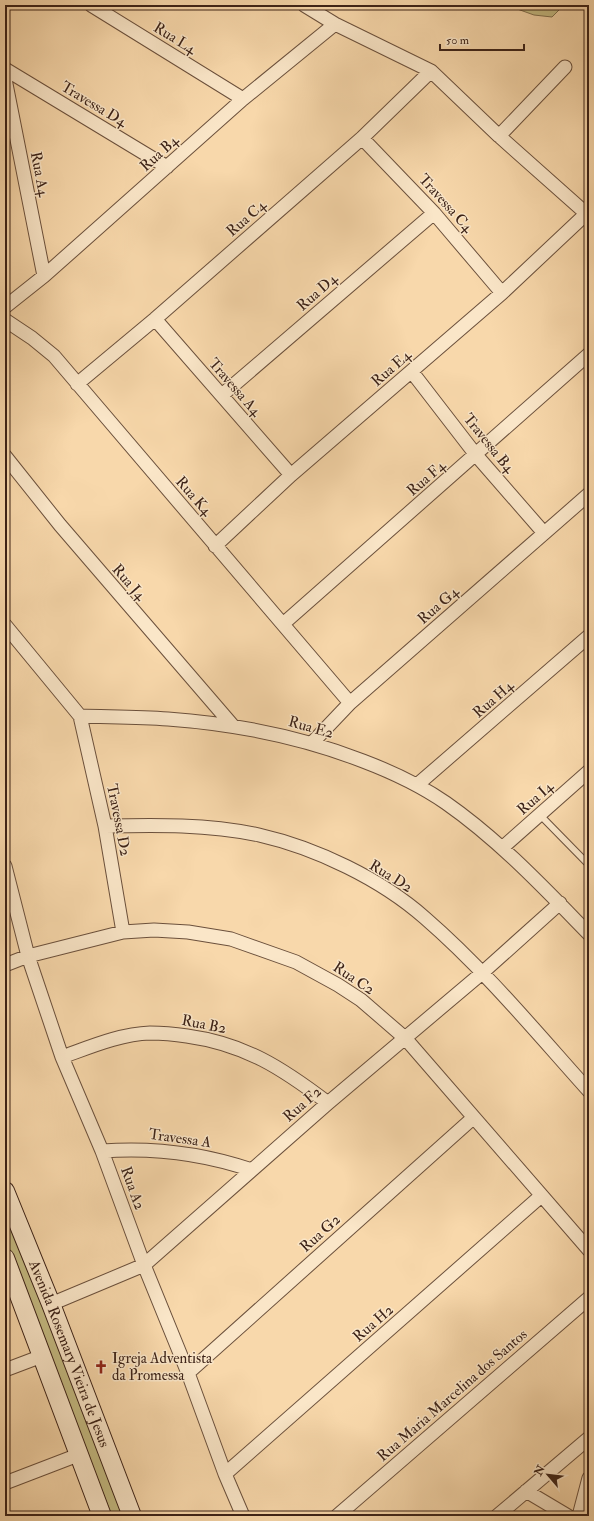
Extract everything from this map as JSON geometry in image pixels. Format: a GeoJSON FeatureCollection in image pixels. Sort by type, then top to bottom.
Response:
{"type":"FeatureCollection","features":[{"type":"Feature","properties":{"kind":"street","name":"Rua L4"},"geometry":{"type":"LineString","coordinates":[[91,5],[243,99]]}},
{"type":"Feature","properties":{"kind":"street"},"geometry":{"type":"LineString","coordinates":[[304,5],[334,24],[431,71],[499,136],[588,215]]}},
{"type":"Feature","properties":{"kind":"street","name":"Rua B4"},"geometry":{"type":"LineString","coordinates":[[5,307],[44,276],[243,99],[334,24]]}},
{"type":"Feature","properties":{"kind":"street"},"geometry":{"type":"LineString","coordinates":[[499,136],[565,67]]}},
{"type":"Feature","properties":{"kind":"street","name":"Travessa D4"},"geometry":{"type":"LineString","coordinates":[[5,69],[167,167]]}},
{"type":"Feature","properties":{"kind":"street","name":"Rua C4"},"geometry":{"type":"LineString","coordinates":[[77,384],[155,319],[362,138],[431,71]]}},
{"type":"Feature","properties":{"kind":"street","name":"Rua A4"},"geometry":{"type":"LineString","coordinates":[[5,79],[44,276]]}},
{"type":"Feature","properties":{"kind":"street","name":"Travessa C4"},"geometry":{"type":"LineString","coordinates":[[362,138],[434,213],[502,293]]}},
{"type":"Feature","properties":{"kind":"street","name":"Rua D4"},"geometry":{"type":"LineString","coordinates":[[222,395],[434,213]]}},
{"type":"Feature","properties":{"kind":"street","name":"Rua E4"},"geometry":{"type":"LineString","coordinates":[[215,546],[291,476],[502,293],[588,215]]}},
{"type":"Feature","properties":{"kind":"street","name":"Travessa A4"},"geometry":{"type":"LineString","coordinates":[[155,319],[291,476]]}},
{"type":"Feature","properties":{"kind":"street","name":"Rua K4"},"geometry":{"type":"LineString","coordinates":[[5,320],[32,338],[54,356],[350,704]]}},
{"type":"Feature","properties":{"kind":"street","name":"Rua F4"},"geometry":{"type":"LineString","coordinates":[[283,624],[589,354]]}},
{"type":"Feature","properties":{"kind":"street","name":"Travessa B4"},"geometry":{"type":"LineString","coordinates":[[412,372],[476,455],[544,533]]}},
{"type":"Feature","properties":{"kind":"street","name":"Rua J4"},"geometry":{"type":"LineString","coordinates":[[5,456],[60,525],[233,726]]}},
{"type":"Feature","properties":{"kind":"street","name":"Rua G4"},"geometry":{"type":"LineString","coordinates":[[312,743],[350,704],[589,494]]}},
{"type":"Feature","properties":{"kind":"street"},"geometry":{"type":"LineString","coordinates":[[5,625],[80,716]]}},
{"type":"Feature","properties":{"kind":"street","name":"Rua H4"},"geometry":{"type":"LineString","coordinates":[[418,785],[589,636]]}},
{"type":"Feature","properties":{"kind":"street","name":"Rua E2"},"geometry":{"type":"LineString","coordinates":[[80,716],[168,719],[233,726],[267,732],[312,743],[383,769],[418,785],[462,814],[502,848],[560,903],[589,934]]}},
{"type":"Feature","properties":{"kind":"street","name":"Travessa D2"},"geometry":{"type":"LineString","coordinates":[[80,716],[105,826],[124,932]]}},
{"type":"Feature","properties":{"kind":"street","name":"Rua I4"},"geometry":{"type":"LineString","coordinates":[[502,848],[540,814],[587,776]]}},
{"type":"Feature","properties":{"kind":"street","name":"Rua D2"},"geometry":{"type":"LineString","coordinates":[[105,826],[193,826],[258,835],[322,856],[352,870],[399,898],[424,917],[482,972],[589,1091]]}},
{"type":"Feature","properties":{"kind":"street","name":"Rua A2"},"geometry":{"type":"LineString","coordinates":[[5,866],[28,956],[62,1057],[102,1151],[144,1265],[188,1373],[243,1516]]}},
{"type":"Feature","properties":{"kind":"street","name":"Rua F2"},"geometry":{"type":"LineString","coordinates":[[51,1304],[144,1265],[328,1103],[482,972],[560,903]]}},
{"type":"Feature","properties":{"kind":"street","name":"Rua C2"},"geometry":{"type":"LineString","coordinates":[[5,966],[28,956],[124,932],[171,930],[206,934],[231,939],[296,962],[338,985],[361,1000],[405,1038],[589,1250]]}},
{"type":"Feature","properties":{"kind":"street","name":"Rua B2"},"geometry":{"type":"LineString","coordinates":[[62,1057],[118,1038],[149,1033],[197,1038],[230,1046],[258,1057],[298,1081],[328,1103]]}},
{"type":"Feature","properties":{"kind":"street","name":"Rua G2"},"geometry":{"type":"LineString","coordinates":[[188,1373],[473,1118]]}},
{"type":"Feature","properties":{"kind":"street","name":"Travessa A"},"geometry":{"type":"LineString","coordinates":[[102,1151],[138,1149],[181,1152],[228,1162],[252,1170]]}},
{"type":"Feature","properties":{"kind":"street","name":"Avenida Rosemary Vieira de Jesus"},"geometry":{"type":"LineString","coordinates":[[5,1191],[51,1304],[132,1516]]}},
{"type":"Feature","properties":{"kind":"street","name":"Rua H2"},"geometry":{"type":"LineString","coordinates":[[226,1474],[541,1196]]}},
{"type":"Feature","properties":{"kind":"street","name":"Avenida Rosemary Vieira de Jesus"},"geometry":{"type":"LineString","coordinates":[[5,1258],[102,1516]]}},
{"type":"Feature","properties":{"kind":"street","name":"Rua Maria Marcelina dos Santos"},"geometry":{"type":"LineString","coordinates":[[336,1516],[589,1298]]}},
{"type":"Feature","properties":{"kind":"street"},"geometry":{"type":"LineString","coordinates":[[5,1370],[42,1356]]}},
{"type":"Feature","properties":{"kind":"street"},"geometry":{"type":"LineString","coordinates":[[497,1516],[589,1438]]}},
{"type":"Feature","properties":{"kind":"street"},"geometry":{"type":"LineString","coordinates":[[5,1483],[78,1455]]}},
{"type":"Feature","properties":{"kind":"street"},"geometry":{"type":"LineString","coordinates":[[579,1516],[589,1478]]}},
{"type":"Feature","properties":{"kind":"street"},"geometry":{"type":"LineString","coordinates":[[526,1491],[568,1516]]}},
{"type":"Feature","properties":{"kind":"lane"},"geometry":{"type":"LineString","coordinates":[[540,814],[589,865]]}},
{"type":"Feature","properties":{"kind":"shaded area"},"geometry":{"type":"Polygon","coordinates":[[[506,5],[564,5],[552,17],[534,15],[506,5]]]}},
{"type":"Feature","properties":{"kind":"shaded area"},"geometry":{"type":"Polygon","coordinates":[[[5,1212],[56,1336],[124,1516],[112,1516],[5,1243],[5,1212]]]}},
{"type":"Feature","properties":{"kind":"place","name":"Igreja Adventista da Promessa"},"geometry":{"type":"Point","coordinates":[101,1367]}}]}
